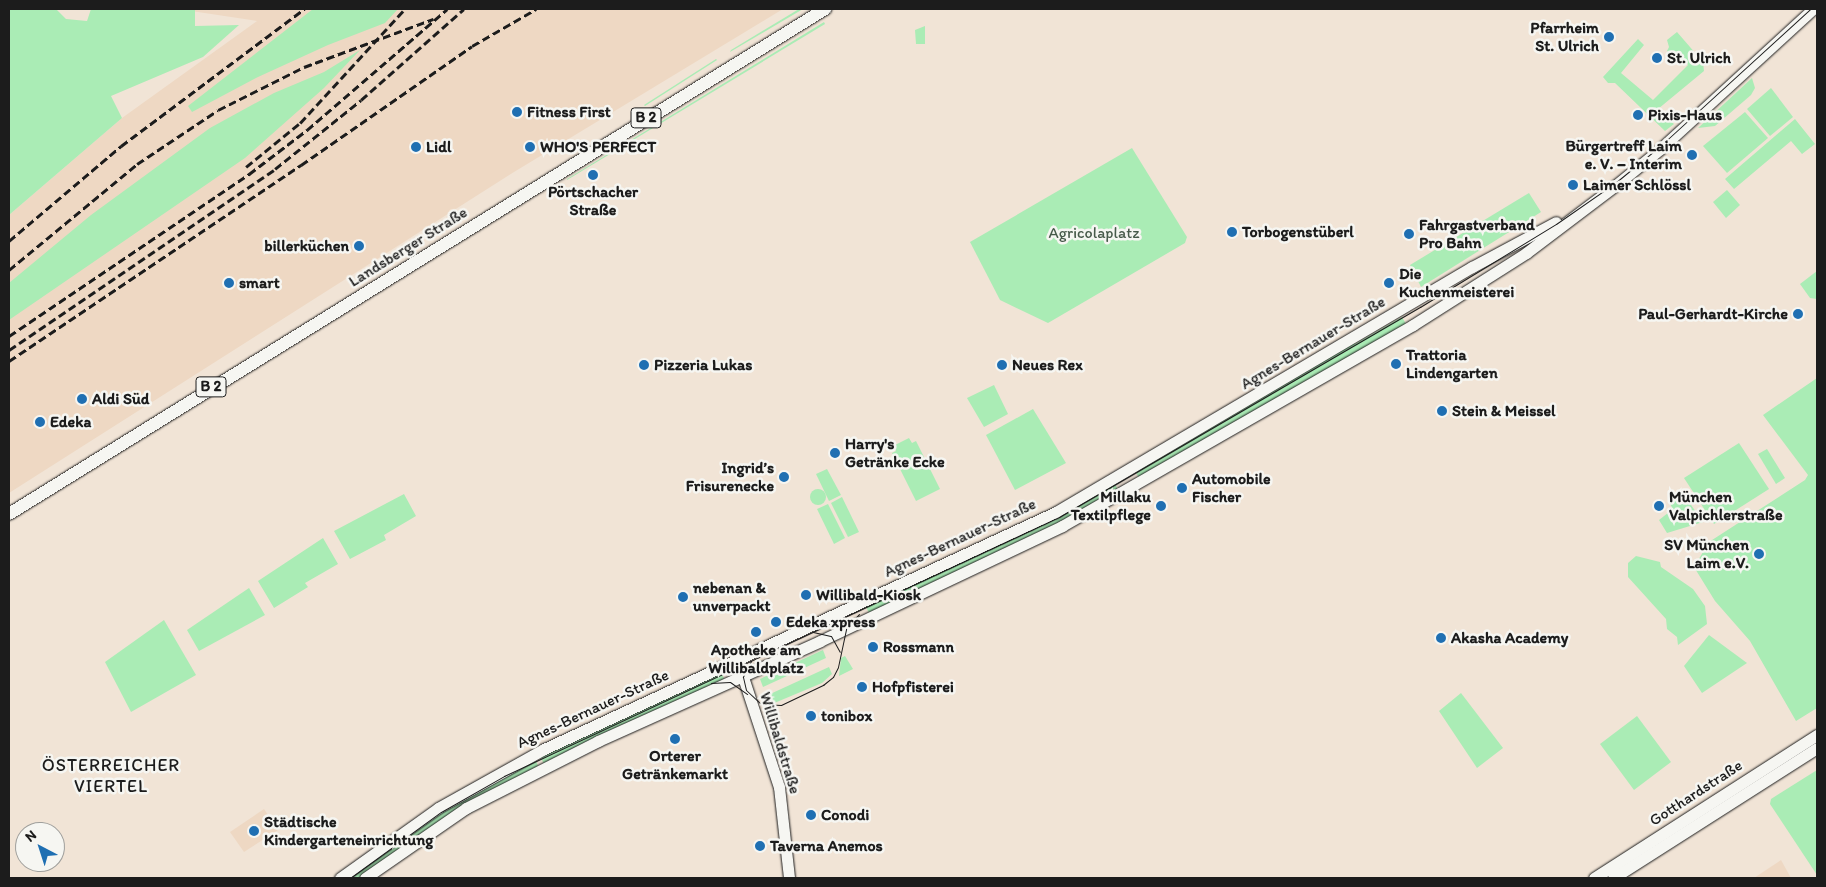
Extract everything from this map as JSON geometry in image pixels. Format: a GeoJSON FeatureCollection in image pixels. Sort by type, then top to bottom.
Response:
{"type":"FeatureCollection","features":[{"type":"Feature","properties":{"kind":"main road","name":"Landsberger Straße"},"geometry":{"type":"LineString","coordinates":[[9,514],[825,9]]}},
{"type":"Feature","properties":{"kind":"main road","name":"Agnes-Bernauer-Straße"},"geometry":{"type":"LineString","coordinates":[[364,878],[466,808],[598,741],[742,677],[1032,542],[1113,498],[1438,309],[1526,253],[1660,149],[1813,9]]}},
{"type":"Feature","properties":{"kind":"main road","name":"Agnes-Bernauer-Straße"},"geometry":{"type":"LineString","coordinates":[[340,878],[438,808],[526,758],[1056,512],[1465,271],[1585,207]]}},
{"type":"Feature","properties":{"kind":"main road","name":"Willibaldstraße"},"geometry":{"type":"LineString","coordinates":[[742,677],[779,788],[790,878]]}},
{"type":"Feature","properties":{"kind":"main road","name":"Gotthardstraße"},"geometry":{"type":"LineString","coordinates":[[1594,878],[1817,735]]}},
{"type":"Feature","properties":{"kind":"main road","name":"Gotthardstraße"},"geometry":{"type":"LineString","coordinates":[[1613,878],[1817,748]]}},
{"type":"Feature","properties":{"kind":"shaded area"},"geometry":{"type":"Polygon","coordinates":[[[178,9],[783,9],[514,172],[9,493],[9,215],[122,118],[257,21],[178,9]]]}},
{"type":"Feature","properties":{"kind":"shaded area","name":"Städtische Kindergarteneinrichtung"},"geometry":{"type":"Polygon","coordinates":[[[264,809],[278,830],[244,852],[230,832],[264,809]]]}},
{"type":"Feature","properties":{"kind":"shaded area"},"geometry":{"type":"Polygon","coordinates":[[[1781,860],[1791,878],[1754,878],[1781,860]]]}},
{"type":"Feature","properties":{"kind":"green space"},"geometry":{"type":"Polygon","coordinates":[[[9,9],[56,9],[66,19],[87,21],[91,9],[195,9],[195,26],[239,25],[203,57],[111,96],[122,118],[9,215],[9,9]]]}},
{"type":"Feature","properties":{"kind":"green space"},"geometry":{"type":"Polygon","coordinates":[[[313,9],[398,9],[385,23],[328,45],[258,77],[192,112],[188,106],[313,9]]]}},
{"type":"Feature","properties":{"kind":"green space"},"geometry":{"type":"Polygon","coordinates":[[[799,9],[803,9],[730,52],[731,50],[799,9]]]}},
{"type":"Feature","properties":{"kind":"green space"},"geometry":{"type":"Polygon","coordinates":[[[824,22],[825,24],[567,180],[567,179],[824,22]]]}},
{"type":"Feature","properties":{"kind":"green space"},"geometry":{"type":"Polygon","coordinates":[[[925,26],[925,44],[916,44],[915,30],[925,26]]]}},
{"type":"Feature","properties":{"kind":"green space"},"geometry":{"type":"Polygon","coordinates":[[[1677,32],[1703,62],[1704,71],[1658,109],[1674,124],[1665,131],[1615,83],[1608,83],[1603,77],[1638,39],[1644,45],[1621,73],[1653,100],[1688,65],[1679,52],[1670,54],[1667,51],[1669,47],[1667,40],[1677,32]]]}},
{"type":"Feature","properties":{"kind":"green space"},"geometry":{"type":"Polygon","coordinates":[[[360,50],[324,88],[245,158],[9,320],[9,283],[91,215],[210,128],[274,93],[324,72],[360,50]]]}},
{"type":"Feature","properties":{"kind":"green space"},"geometry":{"type":"Polygon","coordinates":[[[716,59],[645,106],[644,105],[716,59]]]}},
{"type":"Feature","properties":{"kind":"green space"},"geometry":{"type":"Polygon","coordinates":[[[1752,78],[1755,88],[1751,95],[1715,126],[1698,128],[1752,78]]]}},
{"type":"Feature","properties":{"kind":"green space"},"geometry":{"type":"Polygon","coordinates":[[[1771,88],[1793,117],[1770,136],[1747,109],[1771,88]]]}},
{"type":"Feature","properties":{"kind":"green space"},"geometry":{"type":"Polygon","coordinates":[[[1745,112],[1768,138],[1727,173],[1703,146],[1745,112]]]}},
{"type":"Feature","properties":{"kind":"green space"},"geometry":{"type":"Polygon","coordinates":[[[1795,119],[1815,144],[1802,154],[1791,141],[1734,189],[1725,179],[1795,119]]]}},
{"type":"Feature","properties":{"kind":"green space","name":"Agricolaplatz"},"geometry":{"type":"Polygon","coordinates":[[[1132,148],[1187,237],[1185,243],[1048,323],[1000,300],[970,242],[1132,148]]]}},
{"type":"Feature","properties":{"kind":"green space"},"geometry":{"type":"Polygon","coordinates":[[[1727,190],[1740,205],[1726,218],[1713,202],[1727,190]]]}},
{"type":"Feature","properties":{"kind":"green space"},"geometry":{"type":"Polygon","coordinates":[[[1529,193],[1541,212],[1421,287],[1410,265],[1529,193]]]}},
{"type":"Feature","properties":{"kind":"green space"},"geometry":{"type":"Polygon","coordinates":[[[1817,271],[1817,299],[1810,298],[1800,284],[1817,271]]]}},
{"type":"Feature","properties":{"kind":"green space"},"geometry":{"type":"Polygon","coordinates":[[[1402,317],[1406,324],[1140,479],[1134,470],[1280,387],[1353,341],[1355,344],[1402,317]]]}},
{"type":"Feature","properties":{"kind":"green space","name":"SV München Laim e.V."},"geometry":{"type":"Polygon","coordinates":[[[1817,378],[1817,708],[1796,721],[1750,641],[1715,601],[1694,567],[1709,542],[1805,480],[1808,475],[1763,415],[1817,378]]]}},
{"type":"Feature","properties":{"kind":"green space"},"geometry":{"type":"Polygon","coordinates":[[[994,385],[1008,414],[984,427],[967,398],[994,385]]]}},
{"type":"Feature","properties":{"kind":"green space"},"geometry":{"type":"Polygon","coordinates":[[[1033,409],[1066,463],[1015,490],[986,435],[1033,409]]]}},
{"type":"Feature","properties":{"kind":"green space"},"geometry":{"type":"Polygon","coordinates":[[[909,438],[912,443],[916,441],[940,489],[916,501],[892,453],[896,451],[893,446],[909,438]]]}},
{"type":"Feature","properties":{"kind":"green space"},"geometry":{"type":"Polygon","coordinates":[[[1739,443],[1769,489],[1714,524],[1684,478],[1739,443]]]}},
{"type":"Feature","properties":{"kind":"green space"},"geometry":{"type":"Polygon","coordinates":[[[1767,449],[1785,478],[1776,484],[1758,454],[1767,449]]]}},
{"type":"Feature","properties":{"kind":"green space"},"geometry":{"type":"Polygon","coordinates":[[[827,469],[841,495],[829,501],[816,474],[827,469]]]}},
{"type":"Feature","properties":{"kind":"green space"},"geometry":{"type":"Polygon","coordinates":[[[1114,482],[1119,492],[1065,521],[869,613],[865,605],[1114,482]]]}},
{"type":"Feature","properties":{"kind":"green space"},"geometry":{"type":"Polygon","coordinates":[[[818,489],[826,497],[818,505],[810,497],[818,489]]]}},
{"type":"Feature","properties":{"kind":"green space"},"geometry":{"type":"Polygon","coordinates":[[[1682,492],[1703,522],[1667,533],[1659,520],[1673,509],[1669,502],[1682,492]]]}},
{"type":"Feature","properties":{"kind":"green space"},"geometry":{"type":"Polygon","coordinates":[[[404,494],[416,516],[384,535],[386,540],[350,559],[334,531],[404,494]]]}},
{"type":"Feature","properties":{"kind":"green space"},"geometry":{"type":"Polygon","coordinates":[[[842,497],[859,532],[848,537],[831,503],[842,497]]]}},
{"type":"Feature","properties":{"kind":"green space"},"geometry":{"type":"Polygon","coordinates":[[[828,504],[845,538],[834,544],[817,509],[828,504]]]}},
{"type":"Feature","properties":{"kind":"green space"},"geometry":{"type":"Polygon","coordinates":[[[323,538],[338,564],[305,583],[308,587],[274,608],[258,581],[323,538]]]}},
{"type":"Feature","properties":{"kind":"green space"},"geometry":{"type":"Polygon","coordinates":[[[1636,556],[1660,562],[1661,567],[1693,589],[1705,606],[1707,624],[1678,645],[1677,637],[1667,629],[1666,619],[1628,577],[1628,563],[1636,556]]]}},
{"type":"Feature","properties":{"kind":"green space"},"geometry":{"type":"Polygon","coordinates":[[[249,588],[265,615],[199,651],[187,630],[249,588]]]}},
{"type":"Feature","properties":{"kind":"green space"},"geometry":{"type":"Polygon","coordinates":[[[164,620],[196,675],[131,712],[105,662],[164,620]]]}},
{"type":"Feature","properties":{"kind":"green space"},"geometry":{"type":"Polygon","coordinates":[[[1709,635],[1747,663],[1702,693],[1684,666],[1709,635]]]}},
{"type":"Feature","properties":{"kind":"green space"},"geometry":{"type":"Polygon","coordinates":[[[823,650],[826,658],[763,687],[760,679],[823,650]]]}},
{"type":"Feature","properties":{"kind":"green space"},"geometry":{"type":"Polygon","coordinates":[[[845,656],[853,669],[839,676],[841,658],[845,656]]]}},
{"type":"Feature","properties":{"kind":"green space"},"geometry":{"type":"Polygon","coordinates":[[[829,667],[832,674],[822,683],[772,704],[768,695],[829,667]]]}},
{"type":"Feature","properties":{"kind":"green space"},"geometry":{"type":"Polygon","coordinates":[[[720,671],[725,680],[545,766],[539,754],[720,671]]]}},
{"type":"Feature","properties":{"kind":"green space"},"geometry":{"type":"Polygon","coordinates":[[[1461,693],[1503,748],[1477,768],[1439,711],[1461,693]]]}},
{"type":"Feature","properties":{"kind":"green space"},"geometry":{"type":"Polygon","coordinates":[[[1637,716],[1671,762],[1634,790],[1600,744],[1637,716]]]}},
{"type":"Feature","properties":{"kind":"green space"},"geometry":{"type":"Polygon","coordinates":[[[534,756],[539,768],[360,878],[346,878],[410,830],[534,756]]]}},
{"type":"Feature","properties":{"kind":"green space"},"geometry":{"type":"Polygon","coordinates":[[[1817,770],[1817,875],[1770,804],[1771,799],[1817,770]]]}},
{"type":"Feature","properties":{"kind":"tram line"},"geometry":{"type":"LineString","coordinates":[[350,878],[441,812],[504,776],[1059,517],[1420,307],[1556,224],[1615,183],[1659,147],[1810,9]]}},
{"type":"Feature","properties":{"kind":"tram line"},"geometry":{"type":"LineString","coordinates":[[751,661],[743,677],[746,690],[761,704],[781,705],[823,685],[833,677],[838,667],[846,628],[859,614]]}},
{"type":"Feature","properties":{"kind":"tram line"},"geometry":{"type":"LineString","coordinates":[[813,632],[831,636],[840,652]]}},
{"type":"Feature","properties":{"kind":"tram line"},"geometry":{"type":"LineString","coordinates":[[711,683],[730,682],[747,694]]}},
{"type":"Feature","properties":{"kind":"railway"},"geometry":{"type":"LineString","coordinates":[[9,241],[121,146],[304,9]]}},
{"type":"Feature","properties":{"kind":"railway"},"geometry":{"type":"LineString","coordinates":[[246,167],[300,123],[405,9]]}},
{"type":"Feature","properties":{"kind":"railway"},"geometry":{"type":"LineString","coordinates":[[9,336],[249,174],[307,130],[447,9]]}},
{"type":"Feature","properties":{"kind":"railway"},"geometry":{"type":"LineString","coordinates":[[9,350],[275,169],[361,100],[464,9]]}},
{"type":"Feature","properties":{"kind":"railway"},"geometry":{"type":"LineString","coordinates":[[9,361],[301,165],[472,46],[536,9]]}},
{"type":"Feature","properties":{"kind":"railway"},"geometry":{"type":"LineString","coordinates":[[9,270],[137,164],[218,110],[304,67],[433,19]]}},
{"type":"Feature","properties":{"kind":"place","name":"Pfarrheim St. Ulrich"},"geometry":{"type":"Point","coordinates":[1609,37]}},
{"type":"Feature","properties":{"kind":"place","name":"St. Ulrich"},"geometry":{"type":"Point","coordinates":[1657,58]}},
{"type":"Feature","properties":{"kind":"place","name":"Fitness First"},"geometry":{"type":"Point","coordinates":[517,112]}},
{"type":"Feature","properties":{"kind":"place","name":"Pixis-Haus"},"geometry":{"type":"Point","coordinates":[1638,115]}},
{"type":"Feature","properties":{"kind":"place","name":"Lidl"},"geometry":{"type":"Point","coordinates":[416,147]}},
{"type":"Feature","properties":{"kind":"place","name":"WHO'S PERFECT"},"geometry":{"type":"Point","coordinates":[530,147]}},
{"type":"Feature","properties":{"kind":"place","name":"Bürgertreff Laim e. V. – Interim"},"geometry":{"type":"Point","coordinates":[1692,155]}},
{"type":"Feature","properties":{"kind":"place","name":"Pörtschacher Straße"},"geometry":{"type":"Point","coordinates":[593,175]}},
{"type":"Feature","properties":{"kind":"place","name":"Laimer Schlössl"},"geometry":{"type":"Point","coordinates":[1573,185]}},
{"type":"Feature","properties":{"kind":"place","name":"Torbogenstüberl"},"geometry":{"type":"Point","coordinates":[1232,232]}},
{"type":"Feature","properties":{"kind":"place","name":"Fahrgastverband Pro Bahn"},"geometry":{"type":"Point","coordinates":[1409,234]}},
{"type":"Feature","properties":{"kind":"place","name":"billerküchen"},"geometry":{"type":"Point","coordinates":[359,246]}},
{"type":"Feature","properties":{"kind":"place","name":"smart"},"geometry":{"type":"Point","coordinates":[229,283]}},
{"type":"Feature","properties":{"kind":"place","name":"Die Kuchenmeisterei"},"geometry":{"type":"Point","coordinates":[1389,283]}},
{"type":"Feature","properties":{"kind":"place","name":"Paul-Gerhardt-Kirche"},"geometry":{"type":"Point","coordinates":[1798,314]}},
{"type":"Feature","properties":{"kind":"place","name":"Trattoria Lindengarten"},"geometry":{"type":"Point","coordinates":[1396,364]}},
{"type":"Feature","properties":{"kind":"place","name":"Pizzeria Lukas"},"geometry":{"type":"Point","coordinates":[644,365]}},
{"type":"Feature","properties":{"kind":"place","name":"Neues Rex"},"geometry":{"type":"Point","coordinates":[1002,365]}},
{"type":"Feature","properties":{"kind":"place","name":"Aldi Süd"},"geometry":{"type":"Point","coordinates":[82,399]}},
{"type":"Feature","properties":{"kind":"place","name":"Stein & Meissel"},"geometry":{"type":"Point","coordinates":[1442,411]}},
{"type":"Feature","properties":{"kind":"place","name":"Edeka"},"geometry":{"type":"Point","coordinates":[40,422]}},
{"type":"Feature","properties":{"kind":"place","name":"Harry's Getränke Ecke"},"geometry":{"type":"Point","coordinates":[835,453]}},
{"type":"Feature","properties":{"kind":"place","name":"Ingrid’s Frisurenecke"},"geometry":{"type":"Point","coordinates":[784,477]}},
{"type":"Feature","properties":{"kind":"place","name":"Automobile Fischer"},"geometry":{"type":"Point","coordinates":[1182,488]}},
{"type":"Feature","properties":{"kind":"place","name":"Millaku Textilpflege"},"geometry":{"type":"Point","coordinates":[1161,506]}},
{"type":"Feature","properties":{"kind":"place","name":"München Valpichlerstraße"},"geometry":{"type":"Point","coordinates":[1659,506]}},
{"type":"Feature","properties":{"kind":"place","name":"SV München Laim e.V."},"geometry":{"type":"Point","coordinates":[1759,554]}},
{"type":"Feature","properties":{"kind":"place","name":"Willibald-Kiosk"},"geometry":{"type":"Point","coordinates":[806,595]}},
{"type":"Feature","properties":{"kind":"place","name":"nebenan & unverpackt"},"geometry":{"type":"Point","coordinates":[683,597]}},
{"type":"Feature","properties":{"kind":"place","name":"Edeka xpress"},"geometry":{"type":"Point","coordinates":[776,622]}},
{"type":"Feature","properties":{"kind":"place","name":"Apotheke am Willibaldplatz"},"geometry":{"type":"Point","coordinates":[756,632]}},
{"type":"Feature","properties":{"kind":"place","name":"Akasha Academy"},"geometry":{"type":"Point","coordinates":[1441,638]}},
{"type":"Feature","properties":{"kind":"place","name":"Rossmann"},"geometry":{"type":"Point","coordinates":[873,647]}},
{"type":"Feature","properties":{"kind":"place","name":"Hofpfisterei"},"geometry":{"type":"Point","coordinates":[862,687]}},
{"type":"Feature","properties":{"kind":"place","name":"tonibox"},"geometry":{"type":"Point","coordinates":[811,716]}},
{"type":"Feature","properties":{"kind":"place","name":"Orterer Getränkemarkt"},"geometry":{"type":"Point","coordinates":[675,739]}},
{"type":"Feature","properties":{"kind":"place","name":"Conodi"},"geometry":{"type":"Point","coordinates":[811,815]}},
{"type":"Feature","properties":{"kind":"place","name":"Städtische Kindergarteneinrichtung"},"geometry":{"type":"Point","coordinates":[254,831]}},
{"type":"Feature","properties":{"kind":"place","name":"Taverna Anemos"},"geometry":{"type":"Point","coordinates":[760,846]}},
{"type":"Feature","properties":{"kind":"district","name":"ÖSTERREICHER VIERTEL"},"geometry":{"type":"Point","coordinates":[111,776]}}]}
